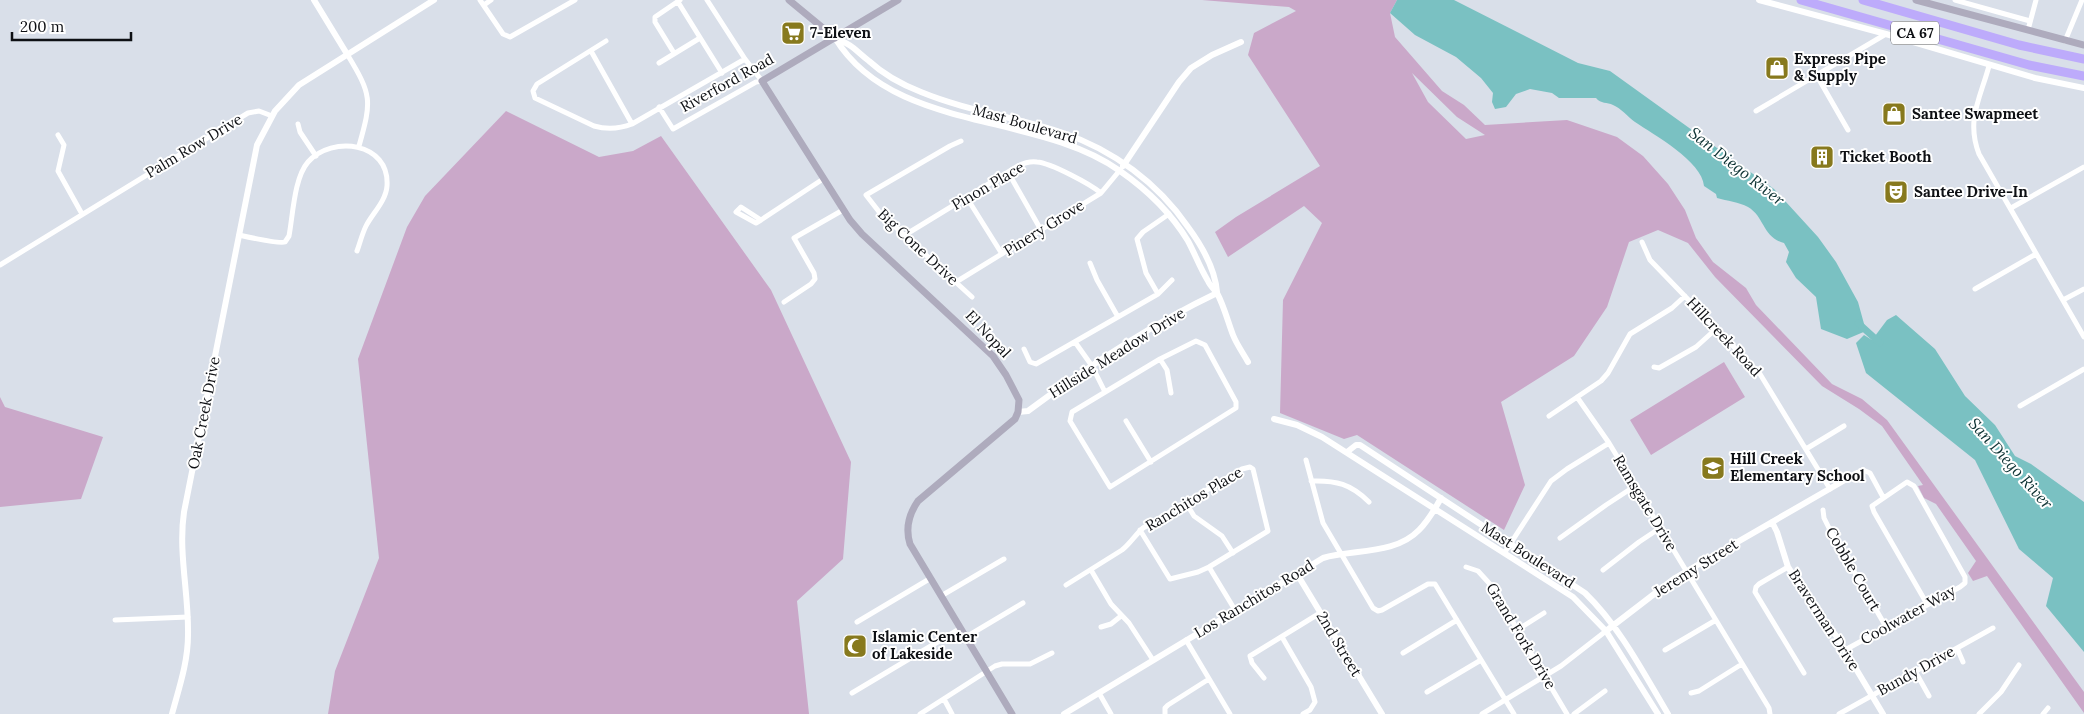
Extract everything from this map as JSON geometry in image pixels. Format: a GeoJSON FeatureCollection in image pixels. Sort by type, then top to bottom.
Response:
{"type":"FeatureCollection","features":[{"type":"Feature","properties":{"kind":"highway","name":"CA 67"},"geometry":{"type":"LineString","coordinates":[[1801,0],[2029,65],[2084,76]]}},
{"type":"Feature","properties":{"kind":"highway","name":"CA 67"},"geometry":{"type":"LineString","coordinates":[[1863,0],[2019,45],[2084,59]]}},
{"type":"Feature","properties":{"kind":"main road"},"geometry":{"type":"LineString","coordinates":[[789,0],[835,38]]}},
{"type":"Feature","properties":{"kind":"main road","name":"Riverford Road"},"geometry":{"type":"LineString","coordinates":[[762,81],[898,0]]}},
{"type":"Feature","properties":{"kind":"main road"},"geometry":{"type":"LineString","coordinates":[[1916,0],[2028,30],[2064,42],[2084,45]]}},
{"type":"Feature","properties":{"kind":"main road","name":"El Nopal"},"geometry":{"type":"LineString","coordinates":[[762,81],[843,210],[862,234],[993,356],[1006,375],[1019,400],[1018,412]]}},
{"type":"Feature","properties":{"kind":"main road"},"geometry":{"type":"LineString","coordinates":[[1012,714],[908,537],[908,519],[918,501],[1014,419],[1018,412]]}},
{"type":"Feature","properties":{"kind":"street"},"geometry":{"type":"LineString","coordinates":[[314,0],[364,83],[368,94],[368,116],[359,146]]}},
{"type":"Feature","properties":{"kind":"street"},"geometry":{"type":"LineString","coordinates":[[272,116],[284,99],[299,85],[434,0]]}},
{"type":"Feature","properties":{"kind":"street"},"geometry":{"type":"LineString","coordinates":[[491,0],[482,2],[504,35],[510,37],[575,0]]}},
{"type":"Feature","properties":{"kind":"street"},"geometry":{"type":"LineString","coordinates":[[707,0],[745,59],[762,81]]}},
{"type":"Feature","properties":{"kind":"street"},"geometry":{"type":"LineString","coordinates":[[1759,0],[1886,34],[1989,66],[2084,88]]}},
{"type":"Feature","properties":{"kind":"street"},"geometry":{"type":"LineString","coordinates":[[1955,0],[2030,21]]}},
{"type":"Feature","properties":{"kind":"street"},"geometry":{"type":"LineString","coordinates":[[2028,30],[2036,0]]}},
{"type":"Feature","properties":{"kind":"street"},"geometry":{"type":"LineString","coordinates":[[2064,42],[2082,0]]}},
{"type":"Feature","properties":{"kind":"street"},"geometry":{"type":"LineString","coordinates":[[674,53],[655,22],[658,14],[679,1],[722,73]]}},
{"type":"Feature","properties":{"kind":"street"},"geometry":{"type":"LineString","coordinates":[[1756,111],[1886,34]]}},
{"type":"Feature","properties":{"kind":"street"},"geometry":{"type":"LineString","coordinates":[[659,63],[700,38]]}},
{"type":"Feature","properties":{"kind":"street","name":"Mast Boulevard"},"geometry":{"type":"LineString","coordinates":[[835,38],[850,44],[868,61],[920,92],[957,105],[1062,132],[1090,143],[1124,164],[1154,187],[1178,212],[1209,263],[1216,279],[1217,293]]}},
{"type":"Feature","properties":{"kind":"street","name":"Mast Boulevard"},"geometry":{"type":"LineString","coordinates":[[835,38],[843,51],[863,70],[878,81],[916,102],[1060,140],[1086,151],[1120,170],[1147,192],[1169,214],[1187,240],[1208,282],[1217,293]]}},
{"type":"Feature","properties":{"kind":"street"},"geometry":{"type":"LineString","coordinates":[[606,41],[537,84],[533,91],[535,98],[594,126],[604,129],[619,129],[632,124],[745,59]]}},
{"type":"Feature","properties":{"kind":"street","name":"Pinery Grove"},"geometry":{"type":"LineString","coordinates":[[956,282],[1101,193],[1120,170],[1179,82],[1191,68],[1212,55],[1241,42]]}},
{"type":"Feature","properties":{"kind":"street"},"geometry":{"type":"LineString","coordinates":[[591,51],[632,124]]}},
{"type":"Feature","properties":{"kind":"street"},"geometry":{"type":"LineString","coordinates":[[1989,66],[1973,116],[1973,129],[1979,154],[2084,337]]}},
{"type":"Feature","properties":{"kind":"street"},"geometry":{"type":"LineString","coordinates":[[1817,76],[1848,130]]}},
{"type":"Feature","properties":{"kind":"street","name":"Riverford Road"},"geometry":{"type":"LineString","coordinates":[[659,108],[674,129],[756,82],[762,81]]}},
{"type":"Feature","properties":{"kind":"street"},"geometry":{"type":"LineString","coordinates":[[955,113],[957,105]]}},
{"type":"Feature","properties":{"kind":"street","name":"Palm Row Drive"},"geometry":{"type":"LineString","coordinates":[[0,265],[248,113],[259,111],[272,116]]}},
{"type":"Feature","properties":{"kind":"street","name":"Oak Creek Drive"},"geometry":{"type":"LineString","coordinates":[[172,714],[186,658],[188,617],[182,538],[184,517],[257,145],[272,116]]}},
{"type":"Feature","properties":{"kind":"street"},"geometry":{"type":"LineString","coordinates":[[298,124],[300,132],[316,156]]}},
{"type":"Feature","properties":{"kind":"street"},"geometry":{"type":"LineString","coordinates":[[58,135],[64,145],[58,172],[82,214]]}},
{"type":"Feature","properties":{"kind":"street","name":"Big Cone Drive"},"geometry":{"type":"LineString","coordinates":[[961,141],[866,195],[880,213],[972,297]]}},
{"type":"Feature","properties":{"kind":"street"},"geometry":{"type":"LineString","coordinates":[[239,235],[279,243],[286,241],[289,236],[298,181],[308,163],[316,156],[334,148],[359,146],[376,156],[381,163],[387,179],[387,188],[383,199],[365,228],[357,252]]}},
{"type":"Feature","properties":{"kind":"street","name":"Pinon Place"},"geometry":{"type":"LineString","coordinates":[[905,235],[1022,164],[1040,162],[1091,184],[1101,193]]}},
{"type":"Feature","properties":{"kind":"street"},"geometry":{"type":"LineString","coordinates":[[2010,208],[2084,167]]}},
{"type":"Feature","properties":{"kind":"street"},"geometry":{"type":"LineString","coordinates":[[1008,172],[1041,230]]}},
{"type":"Feature","properties":{"kind":"street"},"geometry":{"type":"LineString","coordinates":[[761,220],[823,179]]}},
{"type":"Feature","properties":{"kind":"street"},"geometry":{"type":"LineString","coordinates":[[967,198],[1002,254]]}},
{"type":"Feature","properties":{"kind":"street"},"geometry":{"type":"LineString","coordinates":[[784,302],[811,284],[815,279],[814,273],[794,238],[843,210]]}},
{"type":"Feature","properties":{"kind":"street"},"geometry":{"type":"LineString","coordinates":[[1158,294],[1146,273],[1137,239],[1143,232],[1169,214]]}},
{"type":"Feature","properties":{"kind":"street","name":"Hillcreek Road"},"geometry":{"type":"LineString","coordinates":[[1642,242],[1650,260],[1760,374],[1830,489]]}},
{"type":"Feature","properties":{"kind":"street"},"geometry":{"type":"LineString","coordinates":[[1975,289],[2036,254]]}},
{"type":"Feature","properties":{"kind":"street"},"geometry":{"type":"LineString","coordinates":[[1090,263],[1097,280],[1118,317]]}},
{"type":"Feature","properties":{"kind":"street"},"geometry":{"type":"LineString","coordinates":[[1024,349],[1030,362],[1036,364],[1158,294],[1172,280]]}},
{"type":"Feature","properties":{"kind":"street"},"geometry":{"type":"LineString","coordinates":[[2063,300],[2084,289]]}},
{"type":"Feature","properties":{"kind":"street"},"geometry":{"type":"LineString","coordinates":[[1217,293],[1235,338],[1248,362]]}},
{"type":"Feature","properties":{"kind":"street","name":"Hillside Meadow Drive"},"geometry":{"type":"LineString","coordinates":[[1018,412],[1028,411],[1092,366],[1194,304],[1217,293]]}},
{"type":"Feature","properties":{"kind":"street"},"geometry":{"type":"LineString","coordinates":[[1549,416],[1601,381],[1608,373],[1630,334],[1672,308],[1685,296]]}},
{"type":"Feature","properties":{"kind":"street"},"geometry":{"type":"LineString","coordinates":[[1654,367],[1659,368],[1696,347],[1717,328]]}},
{"type":"Feature","properties":{"kind":"street"},"geometry":{"type":"LineString","coordinates":[[1196,341],[1204,345],[1236,402],[1236,408],[1110,487],[1070,421],[1072,412],[1105,392],[1160,359],[1196,341]]}},
{"type":"Feature","properties":{"kind":"street"},"geometry":{"type":"LineString","coordinates":[[1075,342],[1092,366],[1105,392]]}},
{"type":"Feature","properties":{"kind":"street"},"geometry":{"type":"LineString","coordinates":[[1160,359],[1167,370],[1171,393]]}},
{"type":"Feature","properties":{"kind":"street"},"geometry":{"type":"LineString","coordinates":[[2020,406],[2084,369]]}},
{"type":"Feature","properties":{"kind":"street","name":"Ramsgate Drive"},"geometry":{"type":"LineString","coordinates":[[1577,397],[1609,443],[1770,708],[1770,714]]}},
{"type":"Feature","properties":{"kind":"street","name":"Mast Boulevard"},"geometry":{"type":"LineString","coordinates":[[1274,419],[1298,426],[1347,452],[1573,597],[1606,632],[1658,714]]}},
{"type":"Feature","properties":{"kind":"street"},"geometry":{"type":"LineString","coordinates":[[1126,420],[1151,462]]}},
{"type":"Feature","properties":{"kind":"street"},"geometry":{"type":"LineString","coordinates":[[1806,449],[1844,426]]}},
{"type":"Feature","properties":{"kind":"street"},"geometry":{"type":"LineString","coordinates":[[1505,552],[1552,481],[1567,469],[1609,443]]}},
{"type":"Feature","properties":{"kind":"street","name":"Mast Boulevard"},"geometry":{"type":"LineString","coordinates":[[1347,452],[1356,444],[1360,445],[1586,593],[1602,609],[1614,626],[1666,713]]}},
{"type":"Feature","properties":{"kind":"street"},"geometry":{"type":"LineString","coordinates":[[1306,460],[1323,523],[1373,608],[1378,611],[1432,583],[1437,587],[1514,714]]}},
{"type":"Feature","properties":{"kind":"street","name":"Ranchitos Place"},"geometry":{"type":"LineString","coordinates":[[1066,585],[1124,549],[1140,530],[1242,469],[1250,467],[1253,469],[1268,532],[1233,553]]}},
{"type":"Feature","properties":{"kind":"street","name":"Jeremy Street"},"geometry":{"type":"LineString","coordinates":[[1482,714],[1562,666],[1686,571],[1857,473],[1863,470],[1870,473],[1883,497]]}},
{"type":"Feature","properties":{"kind":"street"},"geometry":{"type":"LineString","coordinates":[[1311,481],[1343,483],[1356,490],[1369,502]]}},
{"type":"Feature","properties":{"kind":"street","name":"Coolwater Way"},"geometry":{"type":"LineString","coordinates":[[1845,650],[1965,583],[1965,577],[1914,486],[1907,482],[1883,497]]}},
{"type":"Feature","properties":{"kind":"street"},"geometry":{"type":"LineString","coordinates":[[1560,538],[1635,486]]}},
{"type":"Feature","properties":{"kind":"street"},"geometry":{"type":"LineString","coordinates":[[1883,497],[1873,503],[1874,512],[1927,604]]}},
{"type":"Feature","properties":{"kind":"street","name":"Los Ranchitos Road"},"geometry":{"type":"LineString","coordinates":[[1064,714],[1323,558],[1341,553],[1400,544],[1420,530],[1442,498]]}},
{"type":"Feature","properties":{"kind":"street"},"geometry":{"type":"LineString","coordinates":[[1140,530],[1170,579],[1198,572],[1233,553],[1222,536],[1200,521],[1186,503]]}},
{"type":"Feature","properties":{"kind":"street","name":"Cobble Court"},"geometry":{"type":"LineString","coordinates":[[1823,510],[1824,518],[1829,528],[1886,627]]}},
{"type":"Feature","properties":{"kind":"street","name":"Braverman Drive"},"geometry":{"type":"LineString","coordinates":[[1772,522],[1788,566],[1845,650],[1883,714]]}},
{"type":"Feature","properties":{"kind":"street"},"geometry":{"type":"LineString","coordinates":[[1603,570],[1660,528]]}},
{"type":"Feature","properties":{"kind":"street"},"geometry":{"type":"LineString","coordinates":[[941,596],[1004,559]]}},
{"type":"Feature","properties":{"kind":"street"},"geometry":{"type":"LineString","coordinates":[[1788,566],[1759,584],[1755,592],[1804,673]]}},
{"type":"Feature","properties":{"kind":"street"},"geometry":{"type":"LineString","coordinates":[[1209,567],[1236,610]]}},
{"type":"Feature","properties":{"kind":"street","name":"Grand Fork Drive"},"geometry":{"type":"LineString","coordinates":[[1466,567],[1478,571],[1499,594],[1517,630],[1567,714]]}},
{"type":"Feature","properties":{"kind":"street"},"geometry":{"type":"LineString","coordinates":[[1091,570],[1111,604],[1129,623],[1152,660]]}},
{"type":"Feature","properties":{"kind":"street","name":"2nd Street"},"geometry":{"type":"LineString","coordinates":[[1297,574],[1382,714]]}},
{"type":"Feature","properties":{"kind":"street"},"geometry":{"type":"LineString","coordinates":[[858,622],[931,578]]}},
{"type":"Feature","properties":{"kind":"street"},"geometry":{"type":"LineString","coordinates":[[966,637],[1023,603]]}},
{"type":"Feature","properties":{"kind":"street"},"geometry":{"type":"LineString","coordinates":[[1264,678],[1252,663],[1250,656],[1320,612]]}},
{"type":"Feature","properties":{"kind":"street"},"geometry":{"type":"LineString","coordinates":[[1517,630],[1544,613]]}},
{"type":"Feature","properties":{"kind":"street"},"geometry":{"type":"LineString","coordinates":[[1101,627],[1111,624],[1121,616]]}},
{"type":"Feature","properties":{"kind":"street"},"geometry":{"type":"LineString","coordinates":[[115,620],[188,617]]}},
{"type":"Feature","properties":{"kind":"street"},"geometry":{"type":"LineString","coordinates":[[1403,653],[1457,620]]}},
{"type":"Feature","properties":{"kind":"street"},"geometry":{"type":"LineString","coordinates":[[1665,650],[1716,620]]}},
{"type":"Feature","properties":{"kind":"street"},"geometry":{"type":"LineString","coordinates":[[852,693],[960,628]]}},
{"type":"Feature","properties":{"kind":"street","name":"Bundy Drive"},"geometry":{"type":"LineString","coordinates":[[1838,714],[1993,628]]}},
{"type":"Feature","properties":{"kind":"street"},"geometry":{"type":"LineString","coordinates":[[1282,637],[1314,695],[1315,702],[1313,707],[1303,714]]}},
{"type":"Feature","properties":{"kind":"street"},"geometry":{"type":"LineString","coordinates":[[1186,640],[1230,714]]}},
{"type":"Feature","properties":{"kind":"street"},"geometry":{"type":"LineString","coordinates":[[1957,648],[1963,662]]}},
{"type":"Feature","properties":{"kind":"street"},"geometry":{"type":"LineString","coordinates":[[920,714],[987,671],[1002,664],[1030,664],[1052,653]]}},
{"type":"Feature","properties":{"kind":"street"},"geometry":{"type":"LineString","coordinates":[[1427,692],[1481,660]]}},
{"type":"Feature","properties":{"kind":"street"},"geometry":{"type":"LineString","coordinates":[[1691,693],[1699,691],[1742,664]]}},
{"type":"Feature","properties":{"kind":"street"},"geometry":{"type":"LineString","coordinates":[[1979,714],[2001,692],[2019,665]]}},
{"type":"Feature","properties":{"kind":"street"},"geometry":{"type":"LineString","coordinates":[[1915,671],[1929,696]]}},
{"type":"Feature","properties":{"kind":"street"},"geometry":{"type":"LineString","coordinates":[[1165,714],[1165,708],[1168,705],[1209,679]]}},
{"type":"Feature","properties":{"kind":"street"},"geometry":{"type":"LineString","coordinates":[[1574,714],[1605,691]]}},
{"type":"Feature","properties":{"kind":"street"},"geometry":{"type":"LineString","coordinates":[[1099,693],[1111,714]]}},
{"type":"Feature","properties":{"kind":"street"},"geometry":{"type":"LineString","coordinates":[[944,699],[952,714]]}},
{"type":"Feature","properties":{"kind":"street"},"geometry":{"type":"LineString","coordinates":[[2043,714],[2048,708]]}},
{"type":"Feature","properties":{"kind":"shaded area"},"geometry":{"type":"Polygon","coordinates":[[[1202,0],[1397,0],[1390,13],[1395,37],[1442,91],[1464,105],[1485,125],[1567,120],[1617,137],[1643,156],[1668,184],[1685,210],[1696,238],[1713,262],[1746,288],[1756,305],[1832,384],[1862,399],[1887,420],[2084,692],[2084,713],[1987,576],[1973,581],[1968,573],[1976,561],[1936,504],[1924,498],[1918,486],[1923,485],[1882,426],[1822,386],[1715,277],[1688,243],[1658,230],[1629,242],[1607,307],[1574,356],[1501,402],[1525,485],[1504,530],[1357,435],[1344,439],[1280,413],[1283,300],[1322,223],[1304,206],[1228,257],[1215,232],[1236,217],[1320,166],[1248,55],[1254,33],[1296,11],[1289,7],[1202,0]],[[1412,73],[1428,102],[1466,139],[1485,135],[1457,117],[1412,73]]]}},
{"type":"Feature","properties":{"kind":"shaded area"},"geometry":{"type":"Polygon","coordinates":[[[506,111],[599,157],[633,151],[661,136],[771,290],[851,462],[843,559],[797,601],[809,714],[328,714],[335,671],[379,558],[358,359],[407,227],[425,196],[506,111]]]}},
{"type":"Feature","properties":{"kind":"shaded area"},"geometry":{"type":"Polygon","coordinates":[[[1724,362],[1745,397],[1651,455],[1630,420],[1724,362]]]}},
{"type":"Feature","properties":{"kind":"shaded area"},"geometry":{"type":"Polygon","coordinates":[[[0,397],[5,407],[103,437],[81,499],[0,507],[0,397]]]}},
{"type":"Feature","properties":{"kind":"water"},"geometry":{"type":"Polygon","coordinates":[[[1397,0],[1454,0],[1578,63],[1610,71],[1774,189],[1818,237],[1836,262],[1858,302],[1866,331],[1847,339],[1821,329],[1816,297],[1796,278],[1786,262],[1789,252],[1784,243],[1767,232],[1754,211],[1737,203],[1717,198],[1716,194],[1704,186],[1695,167],[1686,158],[1665,141],[1635,122],[1619,108],[1596,98],[1559,98],[1552,93],[1530,89],[1516,94],[1506,107],[1495,109],[1492,102],[1493,93],[1481,78],[1456,57],[1415,35],[1390,13],[1397,0]]]}},
{"type":"Feature","properties":{"kind":"water"},"geometry":{"type":"Polygon","coordinates":[[[1896,315],[1935,349],[1965,396],[1995,425],[2015,456],[2031,464],[2084,502],[2084,652],[2046,606],[2053,578],[2019,549],[1975,460],[1866,373],[1856,343],[1864,335],[1872,340],[1887,320],[1896,315]]]}},
{"type":"Feature","properties":{"kind":"waterway","name":"San Diego River"},"geometry":{"type":"LineString","coordinates":[[1858,323],[1880,343]]}},
{"type":"Feature","properties":{"kind":"place","name":"7-Eleven"},"geometry":{"type":"Point","coordinates":[793,33]}},
{"type":"Feature","properties":{"kind":"place","name":"Express Pipe & Supply"},"geometry":{"type":"Point","coordinates":[1777,68]}},
{"type":"Feature","properties":{"kind":"place","name":"Santee Swapmeet"},"geometry":{"type":"Point","coordinates":[1894,114]}},
{"type":"Feature","properties":{"kind":"place","name":"Ticket Booth"},"geometry":{"type":"Point","coordinates":[1822,157]}},
{"type":"Feature","properties":{"kind":"place","name":"Santee Drive-In"},"geometry":{"type":"Point","coordinates":[1896,192]}},
{"type":"Feature","properties":{"kind":"place","name":"Hill Creek Elementary School"},"geometry":{"type":"Point","coordinates":[1713,468]}},
{"type":"Feature","properties":{"kind":"place","name":"Islamic Center of Lakeside"},"geometry":{"type":"Point","coordinates":[855,646]}}]}
